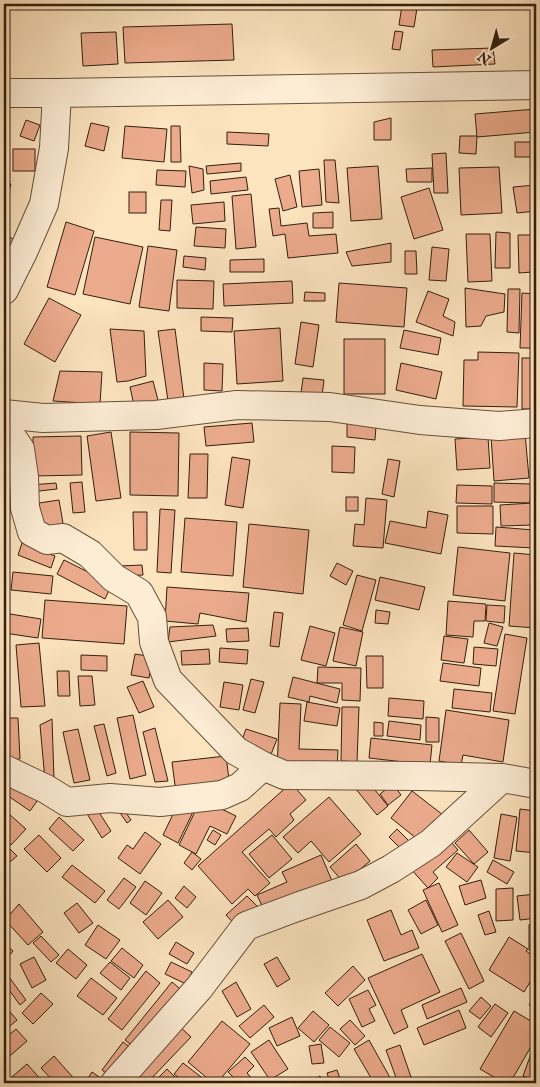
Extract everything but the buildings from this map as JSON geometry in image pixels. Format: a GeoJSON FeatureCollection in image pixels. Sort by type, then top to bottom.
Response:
{"type":"FeatureCollection","features":[{"type":"Feature","properties":{"kind":"street"},"geometry":{"type":"LineString","coordinates":[[4,93],[536,84]]}},
{"type":"Feature","properties":{"kind":"street"},"geometry":{"type":"LineString","coordinates":[[4,290],[24,252],[44,204],[54,148],[57,93]]}},
{"type":"Feature","properties":{"kind":"street"},"geometry":{"type":"LineString","coordinates":[[4,414],[43,418],[128,416],[156,415],[238,405],[312,406],[420,420],[499,426],[536,423]]}},
{"type":"Feature","properties":{"kind":"street"},"geometry":{"type":"LineString","coordinates":[[4,426],[20,449],[26,508],[32,532],[47,540],[63,538],[90,554],[114,578],[139,592],[152,617],[154,642],[168,680],[236,751],[284,775],[502,778],[536,784]]}},
{"type":"Feature","properties":{"kind":"street"},"geometry":{"type":"LineString","coordinates":[[4,769],[46,789],[67,802],[110,798],[160,802],[222,795],[240,787],[263,766]]}},
{"type":"Feature","properties":{"kind":"street"},"geometry":{"type":"LineString","coordinates":[[115,1083],[199,988],[246,926],[361,885],[391,869],[431,843],[502,778]]}}]}
